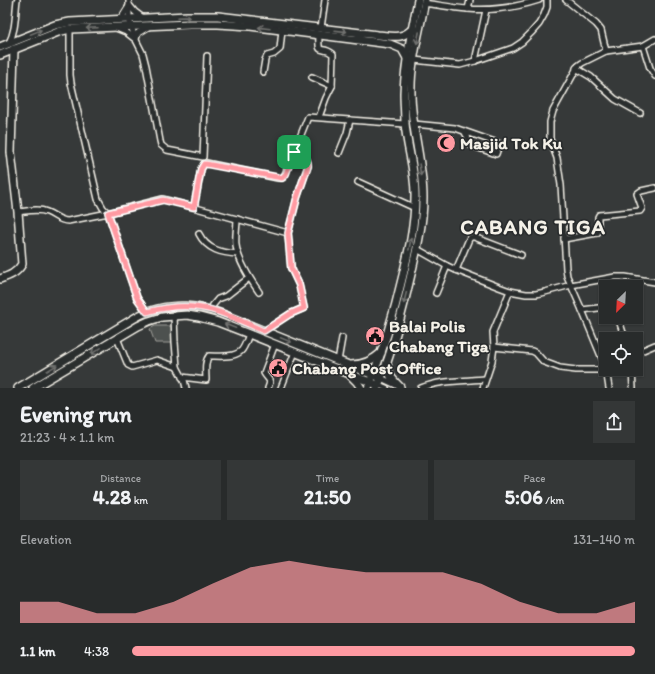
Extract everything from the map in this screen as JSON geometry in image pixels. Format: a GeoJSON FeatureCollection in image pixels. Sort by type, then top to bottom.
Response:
{"type":"FeatureCollection","features":[{"type":"Feature","properties":{"kind":"main road"},"geometry":{"type":"LineString","coordinates":[[33,388],[138,326],[162,317],[187,315],[218,322],[370,382],[379,384],[402,311],[421,226],[423,198],[411,93],[411,59],[413,28],[422,1]]}},
{"type":"Feature","properties":{"kind":"main road"},"geometry":{"type":"LineString","coordinates":[[370,382],[381,353],[399,294],[414,224],[414,174],[405,124],[404,92],[422,1]]}},
{"type":"Feature","properties":{"kind":"main road"},"geometry":{"type":"LineString","coordinates":[[0,55],[58,32],[70,29],[111,27],[145,19],[187,16],[218,16],[320,32],[357,36],[397,37],[409,33],[413,28]]}},
{"type":"Feature","properties":{"kind":"main road"},"geometry":{"type":"LineString","coordinates":[[0,47],[61,23],[118,20],[150,25],[218,24],[320,32]]}},
{"type":"Feature","properties":{"kind":"main road"},"geometry":{"type":"LineString","coordinates":[[357,36],[396,46],[402,49],[411,59]]}},
{"type":"Feature","properties":{"kind":"main road"},"geometry":{"type":"LineString","coordinates":[[0,280],[16,272],[20,269],[22,264],[11,152],[14,49]]}},
{"type":"Feature","properties":{"kind":"main road"},"geometry":{"type":"LineString","coordinates":[[18,388],[147,312],[161,308],[187,306],[212,310],[264,331],[341,363],[370,382]]}},
{"type":"Feature","properties":{"kind":"main road"},"geometry":{"type":"LineString","coordinates":[[341,363],[352,365],[366,364],[381,353]]}},
{"type":"Feature","properties":{"kind":"main road"},"geometry":{"type":"LineString","coordinates":[[387,361],[390,376],[401,388]]}},
{"type":"Feature","properties":{"kind":"main road"},"geometry":{"type":"LineString","coordinates":[[348,373],[357,382],[360,388]]}},
{"type":"Feature","properties":{"kind":"street"},"geometry":{"type":"LineString","coordinates":[[9,43],[14,29],[17,0]]}},
{"type":"Feature","properties":{"kind":"street"},"geometry":{"type":"LineString","coordinates":[[319,118],[326,98],[332,89],[333,54],[318,47],[325,0]]}},
{"type":"Feature","properties":{"kind":"street"},"geometry":{"type":"LineString","coordinates":[[468,9],[470,0]]}},
{"type":"Feature","properties":{"kind":"street"},"geometry":{"type":"LineString","coordinates":[[422,1],[468,9],[486,10],[510,7],[539,0]]}},
{"type":"Feature","properties":{"kind":"street"},"geometry":{"type":"LineString","coordinates":[[411,59],[460,65],[513,48],[531,33],[544,15],[547,7],[547,0]]}},
{"type":"Feature","properties":{"kind":"street"},"geometry":{"type":"LineString","coordinates":[[566,0],[596,24],[601,30],[606,51]]}},
{"type":"Feature","properties":{"kind":"street"},"geometry":{"type":"LineString","coordinates":[[129,3],[135,12],[145,19]]}},
{"type":"Feature","properties":{"kind":"street"},"geometry":{"type":"LineString","coordinates":[[118,20],[124,15],[129,3]]}},
{"type":"Feature","properties":{"kind":"street"},"geometry":{"type":"LineString","coordinates":[[129,3],[130,23],[143,54],[161,145],[167,150],[203,157],[207,56]]}},
{"type":"Feature","properties":{"kind":"street"},"geometry":{"type":"LineString","coordinates":[[475,61],[486,10]]}},
{"type":"Feature","properties":{"kind":"street"},"geometry":{"type":"LineString","coordinates":[[136,40],[138,33],[150,25]]}},
{"type":"Feature","properties":{"kind":"street"},"geometry":{"type":"LineString","coordinates":[[111,27],[126,32],[136,40]]}},
{"type":"Feature","properties":{"kind":"street"},"geometry":{"type":"LineString","coordinates":[[70,29],[71,83],[98,199],[108,213],[137,298],[147,312]]}},
{"type":"Feature","properties":{"kind":"street"},"geometry":{"type":"LineString","coordinates":[[263,72],[267,56],[274,54],[280,49],[282,30]]}},
{"type":"Feature","properties":{"kind":"street"},"geometry":{"type":"LineString","coordinates":[[599,352],[567,276],[561,185],[557,158],[550,139],[550,122],[552,111],[576,68],[582,63],[606,51],[643,46],[655,39]]}},
{"type":"Feature","properties":{"kind":"street"},"geometry":{"type":"LineString","coordinates":[[643,46],[654,72]]}},
{"type":"Feature","properties":{"kind":"street"},"geometry":{"type":"LineString","coordinates":[[576,68],[591,77],[615,99],[640,114]]}},
{"type":"Feature","properties":{"kind":"street"},"geometry":{"type":"LineString","coordinates":[[312,77],[332,86]]}},
{"type":"Feature","properties":{"kind":"street"},"geometry":{"type":"LineString","coordinates":[[194,207],[201,169],[204,164],[282,178],[286,174],[308,117],[405,124]]}},
{"type":"Feature","properties":{"kind":"street"},"geometry":{"type":"LineString","coordinates":[[339,153],[347,133],[350,120]]}},
{"type":"Feature","properties":{"kind":"street"},"geometry":{"type":"LineString","coordinates":[[414,124],[455,128],[464,131],[498,143],[499,145],[496,154],[470,145],[464,131]]}},
{"type":"Feature","properties":{"kind":"street"},"geometry":{"type":"LineString","coordinates":[[264,331],[284,318],[304,308],[299,285],[291,268],[288,233],[297,198],[308,166],[308,161],[302,154],[294,152]]}},
{"type":"Feature","properties":{"kind":"street"},"geometry":{"type":"LineString","coordinates":[[358,182],[415,209]]}},
{"type":"Feature","properties":{"kind":"street"},"geometry":{"type":"LineString","coordinates":[[564,239],[597,233],[599,215],[640,211],[642,208],[637,194],[641,190],[655,188]]}},
{"type":"Feature","properties":{"kind":"street"},"geometry":{"type":"LineString","coordinates":[[371,191],[415,209]]}},
{"type":"Feature","properties":{"kind":"street"},"geometry":{"type":"LineString","coordinates":[[18,212],[41,210],[63,221],[68,221],[163,200],[288,233]]}},
{"type":"Feature","properties":{"kind":"street"},"geometry":{"type":"LineString","coordinates":[[237,219],[236,244],[238,254],[249,278],[259,292]]}},
{"type":"Feature","properties":{"kind":"street"},"geometry":{"type":"LineString","coordinates":[[199,234],[202,241],[209,247],[223,252],[238,254]]}},
{"type":"Feature","properties":{"kind":"street"},"geometry":{"type":"LineString","coordinates":[[456,270],[471,237],[521,255]]}},
{"type":"Feature","properties":{"kind":"street"},"geometry":{"type":"LineString","coordinates":[[417,249],[456,270],[510,290],[526,294],[536,294],[571,285],[615,277],[655,282]]}},
{"type":"Feature","properties":{"kind":"street"},"geometry":{"type":"LineString","coordinates":[[436,293],[448,266]]}},
{"type":"Feature","properties":{"kind":"street"},"geometry":{"type":"LineString","coordinates":[[212,310],[213,305],[218,299],[226,296],[249,278]]}},
{"type":"Feature","properties":{"kind":"street"},"geometry":{"type":"LineString","coordinates":[[483,388],[491,365],[494,347],[493,332],[510,290]]}},
{"type":"Feature","properties":{"kind":"street"},"geometry":{"type":"LineString","coordinates":[[582,310],[599,308]]}},
{"type":"Feature","properties":{"kind":"street"},"geometry":{"type":"LineString","coordinates":[[174,316],[177,367],[184,380],[186,388]]}},
{"type":"Feature","properties":{"kind":"street"},"geometry":{"type":"LineString","coordinates":[[182,377],[206,380],[207,358],[210,356],[236,354],[244,347],[249,334]]}},
{"type":"Feature","properties":{"kind":"street"},"geometry":{"type":"LineString","coordinates":[[118,338],[130,367],[157,360],[177,367]]}},
{"type":"Feature","properties":{"kind":"street"},"geometry":{"type":"LineString","coordinates":[[341,363],[342,338]]}},
{"type":"Feature","properties":{"kind":"street"},"geometry":{"type":"LineString","coordinates":[[268,388],[270,385],[269,379],[264,373],[276,344]]}},
{"type":"Feature","properties":{"kind":"street"},"geometry":{"type":"LineString","coordinates":[[643,350],[655,345]]}},
{"type":"Feature","properties":{"kind":"street"},"geometry":{"type":"LineString","coordinates":[[494,347],[532,351],[536,353],[544,362],[560,368],[576,370],[599,369]]}},
{"type":"Feature","properties":{"kind":"street"},"geometry":{"type":"LineString","coordinates":[[282,388],[295,352]]}},
{"type":"Feature","properties":{"kind":"street"},"geometry":{"type":"LineString","coordinates":[[607,376],[609,388]]}},
{"type":"Feature","properties":{"kind":"street"},"geometry":{"type":"LineString","coordinates":[[632,376],[633,388]]}},
{"type":"Feature","properties":{"kind":"street"},"geometry":{"type":"LineString","coordinates":[[421,388],[443,382],[485,379]]}},
{"type":"Feature","properties":{"kind":"street"},"geometry":{"type":"LineString","coordinates":[[379,384],[401,388]]}},
{"type":"Feature","properties":{"kind":"street"},"geometry":{"type":"LineString","coordinates":[[379,384],[386,388]]}},
{"type":"Feature","properties":{"kind":"shaded area"},"geometry":{"type":"Polygon","coordinates":[[[155,326],[173,326],[173,343],[155,343],[150,329],[155,326]]]}},
{"type":"Feature","properties":{"kind":"place","name":"Masjid Tok Ku"},"geometry":{"type":"Point","coordinates":[446,143]}},
{"type":"Feature","properties":{"kind":"place","name":"Balai Polis Chabang Tiga"},"geometry":{"type":"Point","coordinates":[375,336]}},
{"type":"Feature","properties":{"kind":"place","name":"Chabang Post Office"},"geometry":{"type":"Point","coordinates":[278,368]}},
{"type":"Feature","properties":{"kind":"district","name":"CABANG TIGA"},"geometry":{"type":"Point","coordinates":[533,227]}},
{"type":"Feature","properties":{"kind":"route"},"geometry":{"type":"LineString","coordinates":[[294,152],[302,154],[308,161],[308,166],[297,198],[288,233],[291,268],[299,285],[304,308],[290,314],[264,331],[212,310],[199,307],[187,306],[161,308],[147,312],[137,298],[108,213],[163,200],[194,207],[201,169],[204,164],[282,178],[286,174],[294,152]]}}]}
